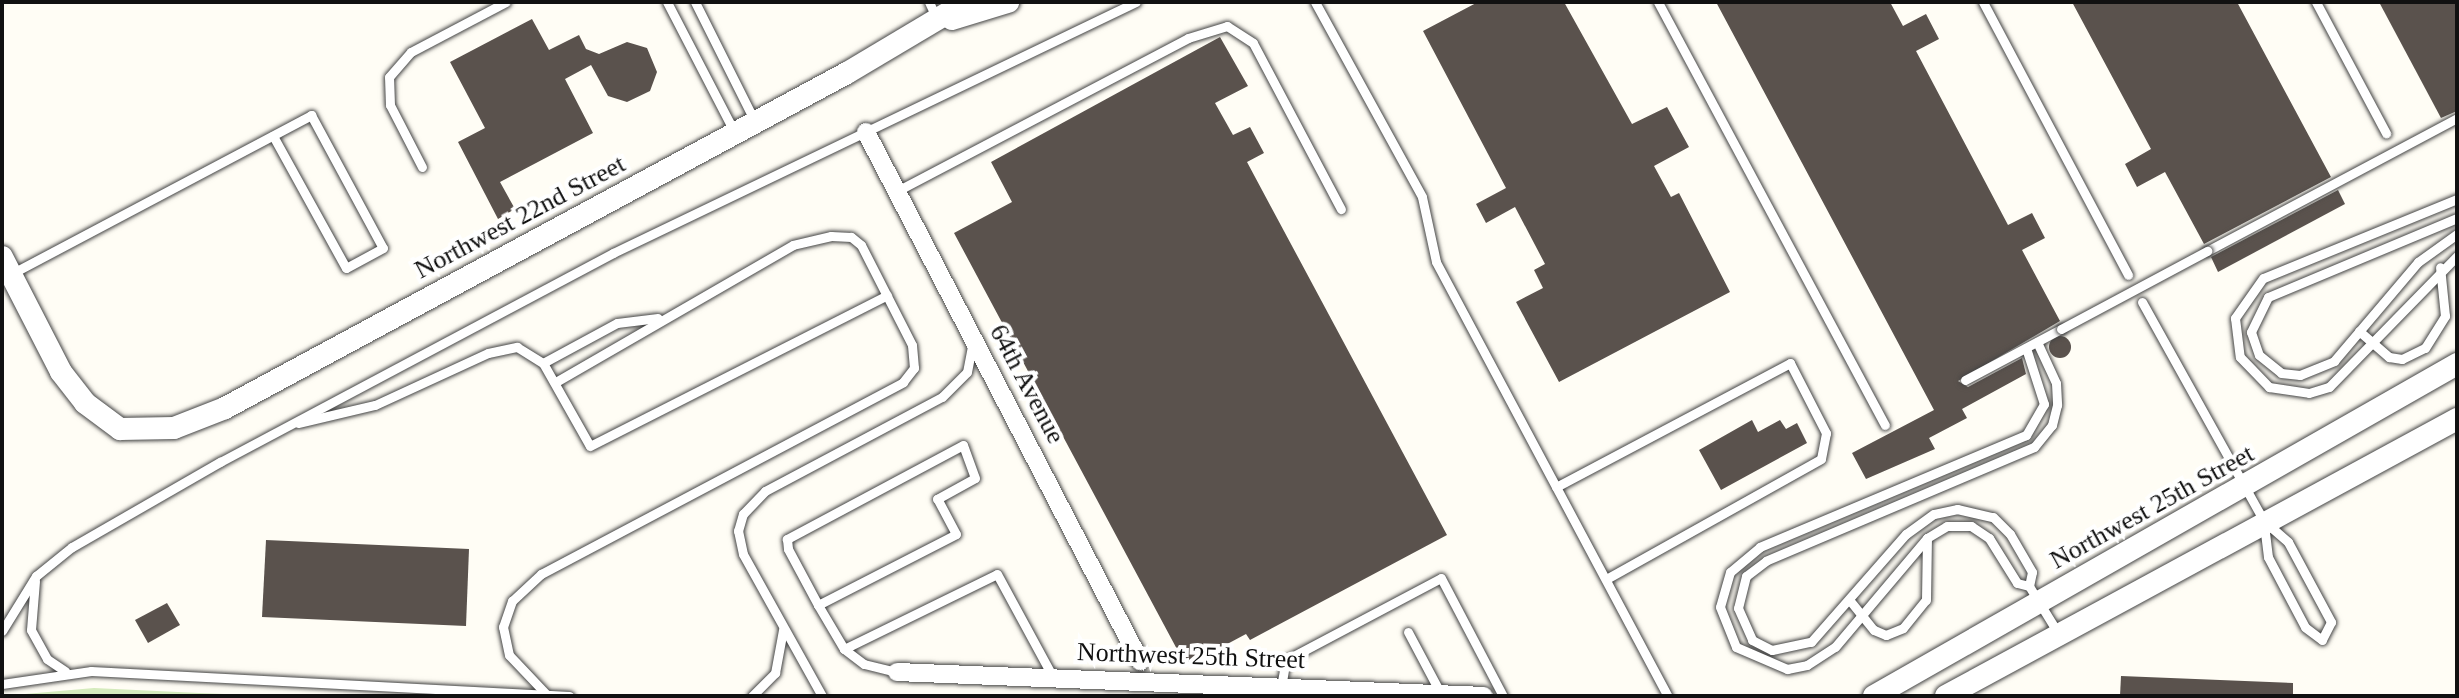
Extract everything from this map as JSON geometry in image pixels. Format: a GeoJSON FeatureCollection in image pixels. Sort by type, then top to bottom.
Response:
{"type":"FeatureCollection","features":[{"type":"Feature","properties":{"kind":"street","name":"Northwest 22nd Street"},"geometry":{"type":"LineString","coordinates":[[6,266],[72,388],[120,429],[157,431],[208,416],[939,22],[966,2]]}},
{"type":"Feature","properties":{"kind":"street","name":"Northwest 22nd Street"},"geometry":{"type":"LineString","coordinates":[[939,22],[1008,2]]}},
{"type":"Feature","properties":{"kind":"street","name":"64th Avenue"},"geometry":{"type":"LineString","coordinates":[[866,132],[1140,661]]}},
{"type":"Feature","properties":{"kind":"street","name":"Northwest 25th Street"},"geometry":{"type":"LineString","coordinates":[[1874,696],[2034,594],[2245,487],[2457,364]]}},
{"type":"Feature","properties":{"kind":"street"},"geometry":{"type":"LineString","coordinates":[[1946,696],[2457,419]]}},
{"type":"Feature","properties":{"kind":"street","name":"Northwest 25th Street"},"geometry":{"type":"LineString","coordinates":[[897,672],[1484,696]]}},
{"type":"Feature","properties":{"kind":"lane"},"geometry":{"type":"LineString","coordinates":[[422,167],[390,105],[389,77],[411,52],[506,2]]}},
{"type":"Feature","properties":{"kind":"lane"},"geometry":{"type":"LineString","coordinates":[[667,2],[745,127]]}},
{"type":"Feature","properties":{"kind":"lane"},"geometry":{"type":"LineString","coordinates":[[695,2],[745,127]]}},
{"type":"Feature","properties":{"kind":"lane"},"geometry":{"type":"LineString","coordinates":[[929,2],[939,22]]}},
{"type":"Feature","properties":{"kind":"lane"},"geometry":{"type":"LineString","coordinates":[[2,631],[36,576],[86,539],[291,425],[613,253],[1136,2]]}},
{"type":"Feature","properties":{"kind":"lane"},"geometry":{"type":"LineString","coordinates":[[1315,2],[1422,197],[1436,262],[1668,696]]}},
{"type":"Feature","properties":{"kind":"lane"},"geometry":{"type":"LineString","coordinates":[[1658,2],[1885,425]]}},
{"type":"Feature","properties":{"kind":"lane"},"geometry":{"type":"LineString","coordinates":[[1983,2],[2128,275]]}},
{"type":"Feature","properties":{"kind":"lane"},"geometry":{"type":"LineString","coordinates":[[2316,2],[2386,133]]}},
{"type":"Feature","properties":{"kind":"lane"},"geometry":{"type":"LineString","coordinates":[[897,191],[1188,38],[1227,26],[1253,43],[1341,209]]}},
{"type":"Feature","properties":{"kind":"lane"},"geometry":{"type":"LineString","coordinates":[[6,266],[311,115],[383,248],[346,268],[273,136]]}},
{"type":"Feature","properties":{"kind":"lane"},"geometry":{"type":"LineString","coordinates":[[1965,380],[2457,118]]}},
{"type":"Feature","properties":{"kind":"lane"},"geometry":{"type":"LineString","coordinates":[[2457,199],[2277,271],[2247,294],[2235,339],[2250,373],[2269,387],[2309,393],[2349,373],[2440,267],[2457,256]]}},
{"type":"Feature","properties":{"kind":"lane"},"geometry":{"type":"LineString","coordinates":[[2457,218],[2268,297],[2251,332],[2268,366],[2300,375],[2334,361],[2418,262],[2457,234]]}},
{"type":"Feature","properties":{"kind":"lane"},"geometry":{"type":"LineString","coordinates":[[547,695],[509,655],[503,627],[512,601],[541,574],[903,382],[914,368],[912,345],[861,245],[851,237],[831,236],[793,245],[658,318],[632,342],[556,382]]}},
{"type":"Feature","properties":{"kind":"lane"},"geometry":{"type":"LineString","coordinates":[[2359,331],[2374,344],[2402,359],[2425,348],[2445,316],[2440,267]]}},
{"type":"Feature","properties":{"kind":"lane"},"geometry":{"type":"LineString","coordinates":[[291,425],[375,405],[502,348],[529,350],[543,363],[590,446],[887,295]]}},
{"type":"Feature","properties":{"kind":"lane"},"geometry":{"type":"LineString","coordinates":[[2142,302],[2264,521],[2288,542],[2331,622],[2322,640],[2305,627],[2268,557],[2264,521]]}},
{"type":"Feature","properties":{"kind":"lane"},"geometry":{"type":"LineString","coordinates":[[543,363],[617,323],[658,318]]}},
{"type":"Feature","properties":{"kind":"lane"},"geometry":{"type":"LineString","coordinates":[[822,696],[740,547],[738,531],[747,506],[765,491],[951,390],[971,362],[973,336]]}},
{"type":"Feature","properties":{"kind":"lane"},"geometry":{"type":"LineString","coordinates":[[2034,594],[2032,572],[2010,534],[1993,517],[1957,509],[1934,514],[1906,534],[1821,635],[1793,649],[1772,650],[1752,640],[1738,608],[1746,576],[1766,561],[2027,452],[2055,416],[2056,383],[2037,342]]}},
{"type":"Feature","properties":{"kind":"lane"},"geometry":{"type":"LineString","coordinates":[[2026,348],[2036,369],[2044,404],[2026,435],[1760,547],[1730,572],[1722,620],[1749,657],[1787,669],[1807,665],[1835,647],[1927,538],[1947,526],[1971,526],[1989,538],[2017,583],[2034,594],[2058,633]]}},
{"type":"Feature","properties":{"kind":"lane"},"geometry":{"type":"LineString","coordinates":[[1556,487],[1790,363],[1826,433],[1821,459],[1606,579]]}},
{"type":"Feature","properties":{"kind":"lane"},"geometry":{"type":"LineString","coordinates":[[818,605],[956,534],[937,499],[975,478],[963,445],[787,539],[818,605],[844,649],[864,664],[897,672]]}},
{"type":"Feature","properties":{"kind":"lane"},"geometry":{"type":"LineString","coordinates":[[1851,602],[1862,616],[1886,635],[1917,615],[1929,579],[1927,538]]}},
{"type":"Feature","properties":{"kind":"lane"},"geometry":{"type":"LineString","coordinates":[[844,649],[997,574],[1054,679]]}},
{"type":"Feature","properties":{"kind":"lane"},"geometry":{"type":"LineString","coordinates":[[36,576],[31,630],[47,659],[65,671]]}},
{"type":"Feature","properties":{"kind":"lane"},"geometry":{"type":"LineString","coordinates":[[1280,688],[1286,660],[1441,578],[1503,696]]}},
{"type":"Feature","properties":{"kind":"lane"},"geometry":{"type":"LineString","coordinates":[[752,696],[775,673],[783,629]]}},
{"type":"Feature","properties":{"kind":"lane"},"geometry":{"type":"LineString","coordinates":[[1408,632],[1441,694]]}},
{"type":"Feature","properties":{"kind":"lane"},"geometry":{"type":"LineString","coordinates":[[2,684],[65,671],[569,696]]}},
{"type":"Feature","properties":{"kind":"green space"},"geometry":{"type":"Polygon","coordinates":[[[94,688],[199,693],[275,696],[2,696],[94,688]]]}},
{"type":"Feature","properties":{"kind":"building"},"geometry":{"type":"Polygon","coordinates":[[[1478,2],[1564,2],[1632,124],[1667,107],[1689,147],[1654,166],[1671,197],[1679,193],[1730,292],[1559,382],[1516,302],[1543,288],[1534,270],[1545,264],[1515,207],[1486,223],[1476,204],[1506,188],[1423,31],[1478,2]]]}},
{"type":"Feature","properties":{"kind":"building"},"geometry":{"type":"Polygon","coordinates":[[[1716,2],[1890,2],[1903,26],[1926,14],[1939,39],[1916,51],[2008,225],[2032,213],[2045,238],[2022,250],[2060,321],[1958,381],[1968,387],[2022,358],[2026,374],[1962,409],[1967,418],[1929,438],[1935,449],[1866,479],[1852,453],[1934,410],[1716,2]]]}},
{"type":"Feature","properties":{"kind":"building"},"geometry":{"type":"Polygon","coordinates":[[[2072,2],[2237,2],[2331,177],[2204,244],[2165,172],[2137,187],[2125,164],[2151,149],[2072,2]]]}},
{"type":"Feature","properties":{"kind":"building"},"geometry":{"type":"Polygon","coordinates":[[[2379,2],[2457,2],[2457,111],[2441,118],[2379,2]]]}},
{"type":"Feature","properties":{"kind":"building"},"geometry":{"type":"Polygon","coordinates":[[[532,19],[549,50],[579,35],[586,49],[599,54],[627,42],[647,48],[657,72],[650,91],[627,102],[608,96],[591,65],[565,79],[593,133],[500,182],[515,209],[498,219],[458,142],[485,128],[450,62],[532,19]]]}},
{"type":"Feature","properties":{"kind":"building"},"geometry":{"type":"Polygon","coordinates":[[[1220,37],[1248,86],[1215,103],[1233,135],[1250,127],[1264,153],[1247,162],[1447,535],[1250,640],[1246,634],[1186,666],[954,233],[1012,202],[991,162],[1220,37]]]}},
{"type":"Feature","properties":{"kind":"building"},"geometry":{"type":"Polygon","coordinates":[[[2338,190],[2345,204],[2218,272],[2211,257],[2338,190]]]}},
{"type":"Feature","properties":{"kind":"building"},"geometry":{"type":"Polygon","coordinates":[[[2060,336],[2068,339],[2071,347],[2068,355],[2060,358],[2052,355],[2049,347],[2052,339],[2060,336]]]}},
{"type":"Feature","properties":{"kind":"building"},"geometry":{"type":"Polygon","coordinates":[[[1752,420],[1758,432],[1780,420],[1786,429],[1797,423],[1807,443],[1721,490],[1699,450],[1752,420]]]}},
{"type":"Feature","properties":{"kind":"building"},"geometry":{"type":"Polygon","coordinates":[[[266,540],[469,549],[466,626],[262,617],[266,540]]]}},
{"type":"Feature","properties":{"kind":"building"},"geometry":{"type":"Polygon","coordinates":[[[167,603],[180,625],[148,643],[135,620],[167,603]]]}},
{"type":"Feature","properties":{"kind":"building"},"geometry":{"type":"Polygon","coordinates":[[[2121,676],[2293,683],[2293,696],[2120,696],[2121,676]]]}}]}
